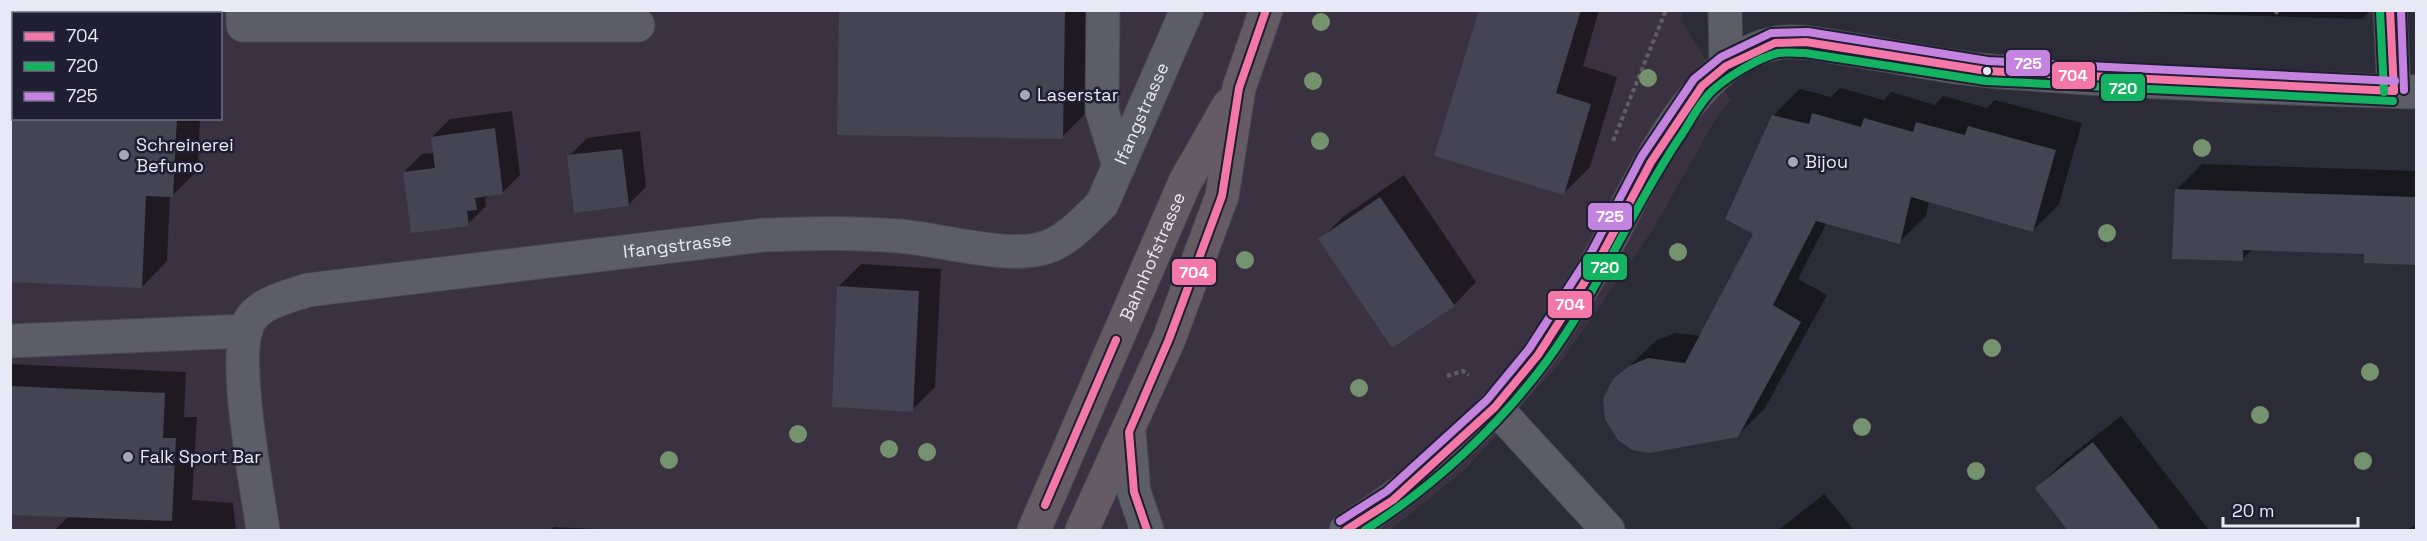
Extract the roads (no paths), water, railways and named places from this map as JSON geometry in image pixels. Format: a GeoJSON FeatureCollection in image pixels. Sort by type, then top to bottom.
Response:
{"type":"FeatureCollection","features":[{"type":"Feature","properties":{"kind":"main road","name":"Bahnhofstrasse"},"geometry":{"type":"LineString","coordinates":[[1082,531],[1170,339],[1222,196],[1239,88],[1266,10]]}},
{"type":"Feature","properties":{"kind":"main road","name":"Bahnhofstrasse"},"geometry":{"type":"LineString","coordinates":[[1044,522],[1185,182],[1239,88]]}},
{"type":"Feature","properties":{"kind":"street"},"geometry":{"type":"LineString","coordinates":[[243,10],[243,25],[638,26]]}},
{"type":"Feature","properties":{"kind":"street"},"geometry":{"type":"LineString","coordinates":[[1103,10],[1102,111],[1119,166]]}},
{"type":"Feature","properties":{"kind":"street","name":"Ifangstrasse"},"geometry":{"type":"LineString","coordinates":[[246,331],[249,320],[270,304],[308,290],[764,235],[829,232],[887,235],[1011,251],[1041,249],[1078,229],[1102,204],[1187,10]]}},
{"type":"Feature","properties":{"kind":"street"},"geometry":{"type":"LineString","coordinates":[[1725,10],[1726,66]]}},
{"type":"Feature","properties":{"kind":"street"},"geometry":{"type":"LineString","coordinates":[[1346,531],[1393,500],[1422,476],[1495,407],[1538,355],[1587,278],[1651,162],[1676,122],[1702,86],[1726,66],[1775,43],[1806,42],[1987,70],[2405,91],[2390,10]]}},
{"type":"Feature","properties":{"kind":"street"},"geometry":{"type":"LineString","coordinates":[[10,341],[246,331],[242,341],[242,373],[263,531]]}},
{"type":"Feature","properties":{"kind":"street"},"geometry":{"type":"LineString","coordinates":[[1495,407],[1608,531]]}},
{"type":"Feature","properties":{"kind":"street"},"geometry":{"type":"LineString","coordinates":[[1129,432],[1134,492],[1147,531]]}},
{"type":"Feature","properties":{"kind":"place","name":"Laserstar"},"geometry":{"type":"Point","coordinates":[1025,95]}},
{"type":"Feature","properties":{"kind":"place","name":"Schreinerei Befumo"},"geometry":{"type":"Point","coordinates":[124,155]}},
{"type":"Feature","properties":{"kind":"place","name":"Bijou"},"geometry":{"type":"Point","coordinates":[1793,162]}},
{"type":"Feature","properties":{"kind":"place","name":"Falk Sport Bar"},"geometry":{"type":"Point","coordinates":[128,457]}}]}
